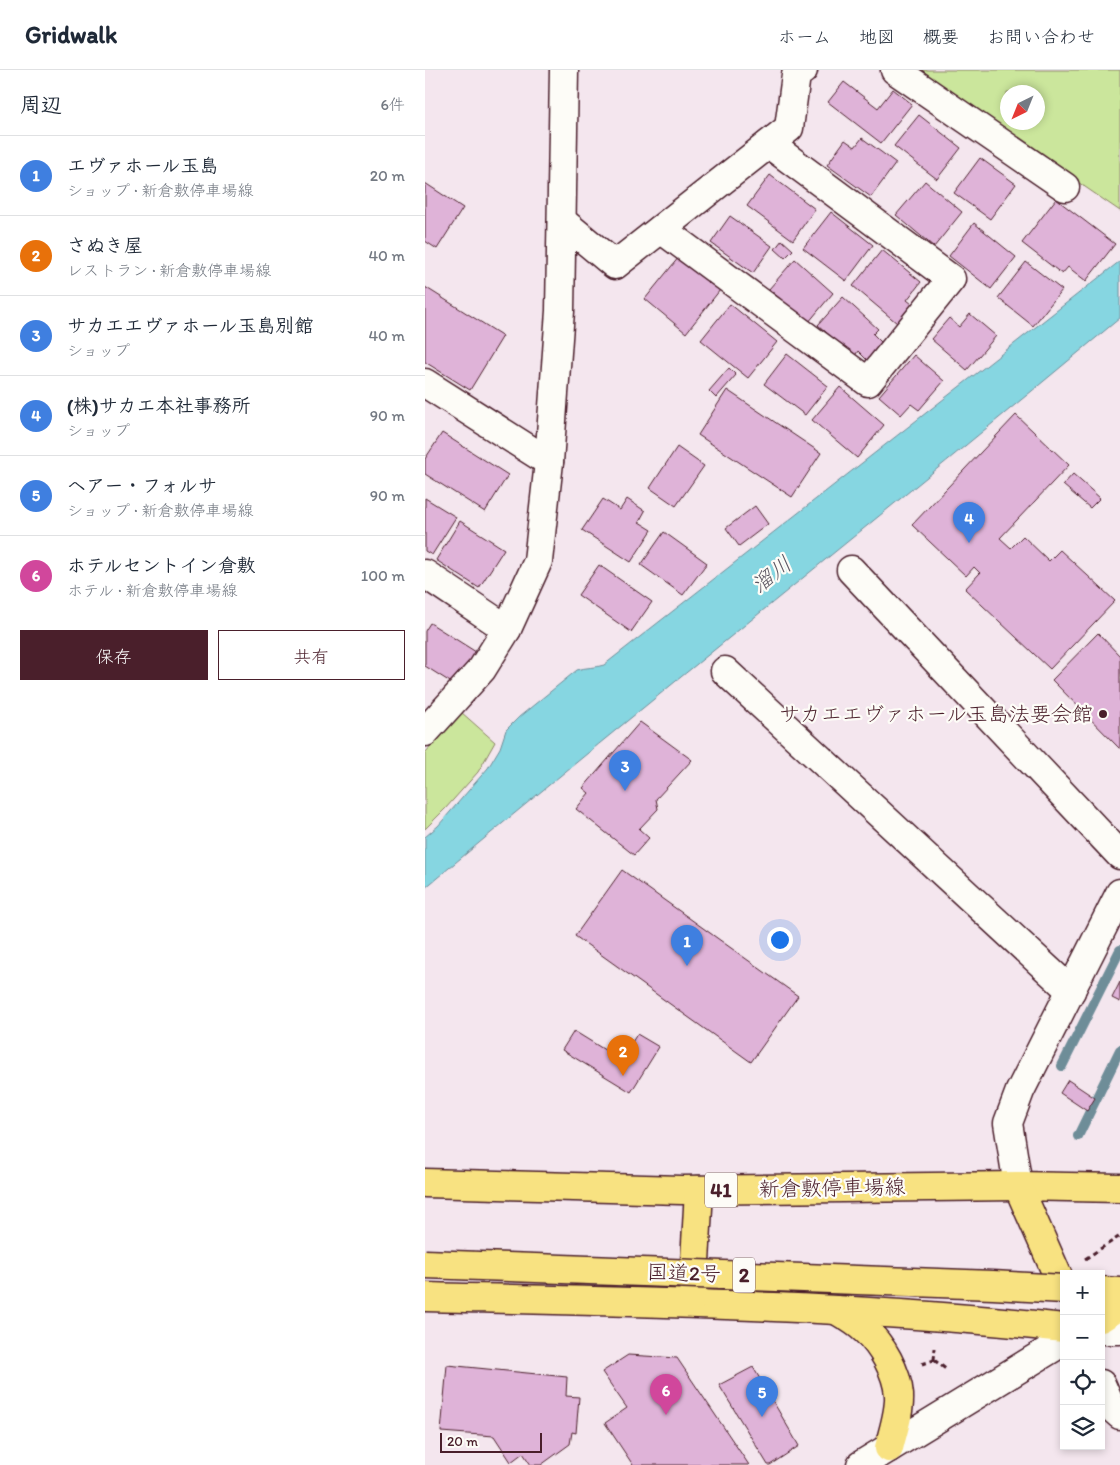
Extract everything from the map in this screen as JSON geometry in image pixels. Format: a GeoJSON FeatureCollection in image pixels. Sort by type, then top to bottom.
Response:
{"type":"FeatureCollection","features":[{"type":"Feature","properties":{"kind":"main road","name":"新倉敷停車場線"},"geometry":{"type":"LineString","coordinates":[[425,1183],[699,1190],[1018,1186],[1120,1188]]}},
{"type":"Feature","properties":{"kind":"main road"},"geometry":{"type":"LineString","coordinates":[[1018,1186],[1060,1280]]}},
{"type":"Feature","properties":{"kind":"main road"},"geometry":{"type":"LineString","coordinates":[[693,1304],[699,1190]]}},
{"type":"Feature","properties":{"kind":"main road","name":"国道2号"},"geometry":{"type":"LineString","coordinates":[[425,1264],[1060,1289]]}},
{"type":"Feature","properties":{"kind":"main road"},"geometry":{"type":"LineString","coordinates":[[1105,1290],[1120,1292]]}},
{"type":"Feature","properties":{"kind":"main road"},"geometry":{"type":"LineString","coordinates":[[425,1297],[837,1310],[981,1319],[1060,1328]]}},
{"type":"Feature","properties":{"kind":"main road"},"geometry":{"type":"LineString","coordinates":[[1105,1315],[1120,1306]]}},
{"type":"Feature","properties":{"kind":"main road"},"geometry":{"type":"LineString","coordinates":[[837,1310],[865,1330],[884,1354],[896,1375],[899,1396],[897,1417],[889,1448]]}},
{"type":"Feature","properties":{"kind":"street"},"geometry":{"type":"LineString","coordinates":[[425,732],[482,669],[507,629],[538,561],[549,462],[560,310],[564,70]]}},
{"type":"Feature","properties":{"kind":"street"},"geometry":{"type":"LineString","coordinates":[[562,221],[615,265],[789,128],[796,75],[803,70]]}},
{"type":"Feature","properties":{"kind":"street"},"geometry":{"type":"LineString","coordinates":[[895,70],[1065,188]]}},
{"type":"Feature","properties":{"kind":"street"},"geometry":{"type":"LineString","coordinates":[[661,229],[868,382],[951,279],[769,144]]}},
{"type":"Feature","properties":{"kind":"street"},"geometry":{"type":"LineString","coordinates":[[425,383],[549,462]]}},
{"type":"Feature","properties":{"kind":"street"},"geometry":{"type":"LineString","coordinates":[[851,570],[1120,855]]}},
{"type":"Feature","properties":{"kind":"street"},"geometry":{"type":"LineString","coordinates":[[425,574],[507,629]]}},
{"type":"Feature","properties":{"kind":"street"},"geometry":{"type":"LineString","coordinates":[[725,671],[1071,991]]}},
{"type":"Feature","properties":{"kind":"street"},"geometry":{"type":"LineString","coordinates":[[1018,1186],[1008,1123],[1021,1091],[1120,894]]}},
{"type":"Feature","properties":{"kind":"street"},"geometry":{"type":"LineString","coordinates":[[1105,1330],[1120,1330]]}},
{"type":"Feature","properties":{"kind":"street"},"geometry":{"type":"LineString","coordinates":[[861,1465],[1060,1343]]}},
{"type":"Feature","properties":{"kind":"street"},"geometry":{"type":"LineString","coordinates":[[1105,1393],[1111,1407],[1120,1415]]}},
{"type":"Feature","properties":{"kind":"path"},"geometry":{"type":"LineString","coordinates":[[1091,1255],[1120,1236]]}},
{"type":"Feature","properties":{"kind":"path"},"geometry":{"type":"LineString","coordinates":[[935,1345],[934,1360],[947,1370]]}},
{"type":"Feature","properties":{"kind":"green space"},"geometry":{"type":"Polygon","coordinates":[[[915,70],[1120,70],[1120,211],[1002,130],[1045,130],[1045,85],[1000,85],[1000,128],[915,70]]]}},
{"type":"Feature","properties":{"kind":"green space"},"geometry":{"type":"Polygon","coordinates":[[[461,712],[495,742],[478,772],[425,829],[425,753],[461,712]]]}},
{"type":"Feature","properties":{"kind":"water","name":"溜川"},"geometry":{"type":"Polygon","coordinates":[[[1120,261],[1120,318],[425,888],[425,837],[438,826],[488,768],[500,748],[506,730],[519,717],[577,670],[604,665],[1120,261]]]}},
{"type":"Feature","properties":{"kind":"building"},"geometry":{"type":"Polygon","coordinates":[[[844,82],[878,108],[893,89],[912,104],[881,143],[828,102],[844,82]]]}},
{"type":"Feature","properties":{"kind":"building"},"geometry":{"type":"Polygon","coordinates":[[[919,115],[961,148],[937,179],[894,146],[919,115]]]}},
{"type":"Feature","properties":{"kind":"building"},"geometry":{"type":"Polygon","coordinates":[[[862,138],[896,163],[871,197],[827,165],[845,140],[855,147],[862,138]]]}},
{"type":"Feature","properties":{"kind":"building"},"geometry":{"type":"Polygon","coordinates":[[[980,158],[1016,184],[990,219],[954,193],[980,158]]]}},
{"type":"Feature","properties":{"kind":"building"},"geometry":{"type":"Polygon","coordinates":[[[770,175],[815,209],[793,240],[747,206],[770,175]]]}},
{"type":"Feature","properties":{"kind":"building"},"geometry":{"type":"Polygon","coordinates":[[[925,181],[962,212],[934,247],[896,215],[925,181]]]}},
{"type":"Feature","properties":{"kind":"building"},"geometry":{"type":"Polygon","coordinates":[[[425,183],[463,208],[437,249],[425,241],[425,183]]]}},
{"type":"Feature","properties":{"kind":"building"},"geometry":{"type":"Polygon","coordinates":[[[1056,199],[1115,244],[1086,281],[1068,267],[1062,274],[1022,243],[1056,199]]]}},
{"type":"Feature","properties":{"kind":"building"},"geometry":{"type":"Polygon","coordinates":[[[831,212],[873,245],[846,281],[803,248],[831,212]]]}},
{"type":"Feature","properties":{"kind":"building"},"geometry":{"type":"Polygon","coordinates":[[[730,216],[772,246],[753,273],[711,243],[730,216]]]}},
{"type":"Feature","properties":{"kind":"building"},"geometry":{"type":"Polygon","coordinates":[[[974,223],[1016,257],[991,289],[949,256],[974,223]]]}},
{"type":"Feature","properties":{"kind":"building"},"geometry":{"type":"Polygon","coordinates":[[[782,240],[793,250],[785,258],[775,249],[782,240]]]}},
{"type":"Feature","properties":{"kind":"building"},"geometry":{"type":"Polygon","coordinates":[[[882,250],[921,282],[907,300],[912,304],[897,323],[853,286],[882,250]]]}},
{"type":"Feature","properties":{"kind":"building"},"geometry":{"type":"Polygon","coordinates":[[[679,257],[720,290],[686,333],[645,299],[679,257]]]}},
{"type":"Feature","properties":{"kind":"building"},"geometry":{"type":"Polygon","coordinates":[[[795,259],[833,293],[808,323],[769,289],[795,259]]]}},
{"type":"Feature","properties":{"kind":"building"},"geometry":{"type":"Polygon","coordinates":[[[1026,262],[1062,290],[1033,326],[998,298],[1026,262]]]}},
{"type":"Feature","properties":{"kind":"building"},"geometry":{"type":"Polygon","coordinates":[[[425,287],[503,336],[470,390],[425,362],[425,287]]]}},
{"type":"Feature","properties":{"kind":"building"},"geometry":{"type":"Polygon","coordinates":[[[843,297],[878,329],[873,334],[883,344],[868,361],[858,351],[854,357],[818,325],[843,297]]]}},
{"type":"Feature","properties":{"kind":"building"},"geometry":{"type":"Polygon","coordinates":[[[730,304],[777,342],[748,378],[701,340],[730,304]]]}},
{"type":"Feature","properties":{"kind":"building"},"geometry":{"type":"Polygon","coordinates":[[[970,314],[996,336],[967,370],[931,339],[949,318],[959,327],[970,314]]]}},
{"type":"Feature","properties":{"kind":"building"},"geometry":{"type":"Polygon","coordinates":[[[787,354],[828,386],[805,415],[764,384],[787,354]]]}},
{"type":"Feature","properties":{"kind":"building"},"geometry":{"type":"Polygon","coordinates":[[[914,355],[944,381],[919,410],[911,404],[901,415],[879,396],[914,355]]]}},
{"type":"Feature","properties":{"kind":"building"},"geometry":{"type":"Polygon","coordinates":[[[729,368],[736,375],[716,398],[709,391],[729,368]]]}},
{"type":"Feature","properties":{"kind":"building"},"geometry":{"type":"Polygon","coordinates":[[[840,387],[884,425],[857,458],[812,420],[840,387]]]}},
{"type":"Feature","properties":{"kind":"building"},"geometry":{"type":"Polygon","coordinates":[[[727,390],[821,453],[792,497],[698,435],[727,390]]]}},
{"type":"Feature","properties":{"kind":"building"},"geometry":{"type":"Polygon","coordinates":[[[1016,415],[1069,465],[1000,538],[1011,548],[1023,536],[1049,561],[1060,550],[1115,601],[1050,669],[965,589],[980,573],[974,567],[966,576],[912,525],[1016,415]]]}},
{"type":"Feature","properties":{"kind":"building"},"geometry":{"type":"Polygon","coordinates":[[[442,433],[508,475],[485,512],[425,474],[425,459],[442,433]]]}},
{"type":"Feature","properties":{"kind":"building"},"geometry":{"type":"Polygon","coordinates":[[[677,447],[704,466],[676,506],[650,488],[677,447]]]}},
{"type":"Feature","properties":{"kind":"building"},"geometry":{"type":"Polygon","coordinates":[[[1073,474],[1100,498],[1090,508],[1063,485],[1073,474]]]}},
{"type":"Feature","properties":{"kind":"building"},"geometry":{"type":"Polygon","coordinates":[[[425,498],[456,517],[432,555],[425,551],[425,498]]]}},
{"type":"Feature","properties":{"kind":"building"},"geometry":{"type":"Polygon","coordinates":[[[603,499],[620,510],[627,499],[645,511],[639,522],[652,530],[631,562],[582,530],[603,499]]]}},
{"type":"Feature","properties":{"kind":"building"},"geometry":{"type":"Polygon","coordinates":[[[755,506],[768,524],[739,546],[726,528],[755,506]]]}},
{"type":"Feature","properties":{"kind":"building"},"geometry":{"type":"Polygon","coordinates":[[[460,521],[504,549],[479,588],[436,560],[460,521]]]}},
{"type":"Feature","properties":{"kind":"building"},"geometry":{"type":"Polygon","coordinates":[[[664,532],[707,563],[683,595],[641,565],[664,532]]]}},
{"type":"Feature","properties":{"kind":"building"},"geometry":{"type":"Polygon","coordinates":[[[599,565],[652,602],[631,632],[578,595],[599,565]]]}},
{"type":"Feature","properties":{"kind":"building"},"geometry":{"type":"Polygon","coordinates":[[[430,623],[476,652],[455,685],[425,666],[425,631],[430,623]]]}},
{"type":"Feature","properties":{"kind":"building","name":"サカエエヴァホール玉島法要会館"},"geometry":{"type":"Polygon","coordinates":[[[1098,633],[1120,656],[1120,749],[1052,680],[1098,633]]]}},
{"type":"Feature","properties":{"kind":"building"},"geometry":{"type":"Polygon","coordinates":[[[640,722],[692,760],[656,799],[658,809],[639,829],[649,838],[634,855],[576,809],[589,793],[583,788],[640,722]]]}},
{"type":"Feature","properties":{"kind":"building"},"geometry":{"type":"Polygon","coordinates":[[[622,870],[798,996],[751,1062],[575,936],[622,870]]]}},
{"type":"Feature","properties":{"kind":"building"},"geometry":{"type":"Polygon","coordinates":[[[1120,982],[1120,1002],[1112,998],[1120,982]]]}},
{"type":"Feature","properties":{"kind":"building"},"geometry":{"type":"Polygon","coordinates":[[[574,1031],[621,1060],[637,1034],[659,1047],[631,1092],[562,1050],[574,1031]]]}},
{"type":"Feature","properties":{"kind":"building"},"geometry":{"type":"Polygon","coordinates":[[[1068,1080],[1095,1098],[1087,1111],[1060,1093],[1068,1080]]]}},
{"type":"Feature","properties":{"kind":"building"},"geometry":{"type":"Polygon","coordinates":[[[628,1355],[677,1358],[749,1465],[633,1465],[605,1423],[627,1408],[602,1372],[628,1355]]]}},
{"type":"Feature","properties":{"kind":"building"},"geometry":{"type":"Polygon","coordinates":[[[447,1365],[567,1377],[566,1396],[579,1397],[576,1433],[572,1432],[570,1444],[541,1465],[531,1465],[523,1453],[511,1462],[494,1436],[441,1432],[447,1365]]]}},
{"type":"Feature","properties":{"kind":"building"},"geometry":{"type":"Polygon","coordinates":[[[753,1367],[799,1446],[770,1465],[768,1465],[719,1385],[753,1367]]]}},
{"type":"Feature","properties":{"kind":"waterway"},"geometry":{"type":"LineString","coordinates":[[1062,1066],[1120,950]]}},
{"type":"Feature","properties":{"kind":"waterway"},"geometry":{"type":"LineString","coordinates":[[1078,1136],[1120,1050]]}},
{"type":"Feature","properties":{"kind":"place","name":"(株)サカエ本社事務所"},"geometry":{"type":"Point","coordinates":[969,543]}},
{"type":"Feature","properties":{"kind":"place","name":"サカエエヴァホール玉島法要会館"},"geometry":{"type":"Point","coordinates":[1103,714]}},
{"type":"Feature","properties":{"kind":"place","name":"サカエエヴァホール玉島別館"},"geometry":{"type":"Point","coordinates":[625,791]}},
{"type":"Feature","properties":{"kind":"place","name":"エヴァホール玉島"},"geometry":{"type":"Point","coordinates":[687,966]}},
{"type":"Feature","properties":{"kind":"place","name":"さぬき屋"},"geometry":{"type":"Point","coordinates":[623,1076]}},
{"type":"Feature","properties":{"kind":"place","name":"ホテルセントイン倉敷"},"geometry":{"type":"Point","coordinates":[666,1415]}},
{"type":"Feature","properties":{"kind":"place","name":"ヘアー・フォルサ"},"geometry":{"type":"Point","coordinates":[762,1417]}}]}
